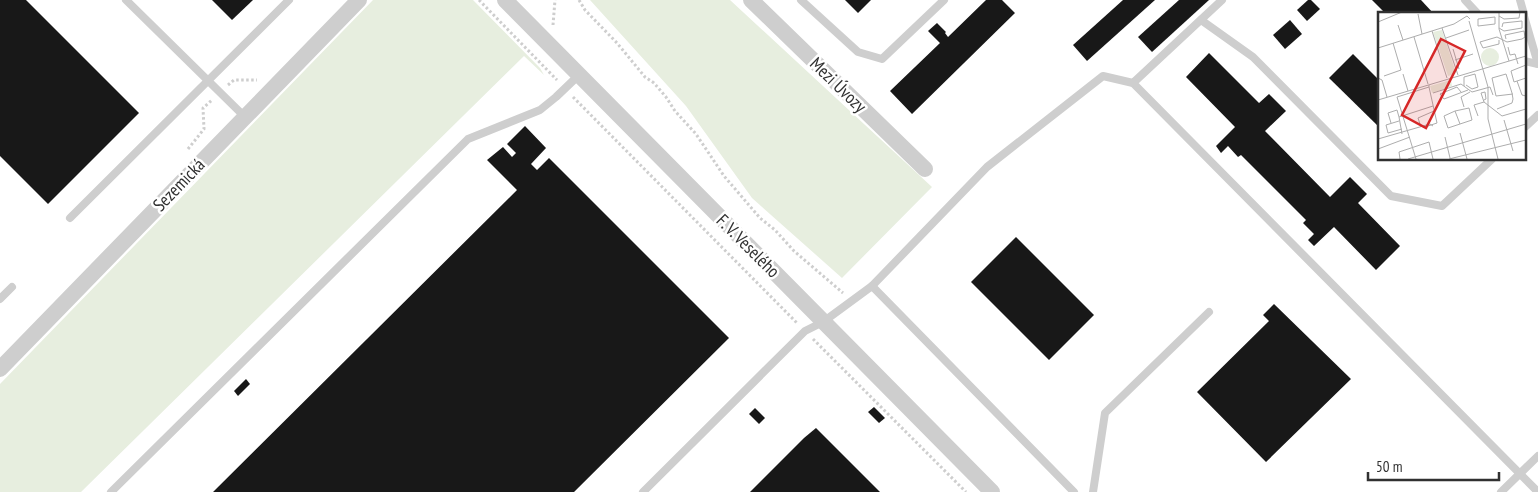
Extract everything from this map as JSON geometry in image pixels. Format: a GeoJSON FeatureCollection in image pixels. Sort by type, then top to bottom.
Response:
{"type":"FeatureCollection","features":[{"type":"Feature","properties":{"kind":"street","name":"Sezemická"},"geometry":{"type":"LineString","coordinates":[[0,369],[359,0]]}},
{"type":"Feature","properties":{"kind":"street","name":"F. V. Veselého"},"geometry":{"type":"LineString","coordinates":[[505,0],[992,492]]}},
{"type":"Feature","properties":{"kind":"street","name":"Mezi Úvozy"},"geometry":{"type":"LineString","coordinates":[[750,0],[925,169]]}},
{"type":"Feature","properties":{"kind":"lane"},"geometry":{"type":"LineString","coordinates":[[126,0],[245,117]]}},
{"type":"Feature","properties":{"kind":"lane"},"geometry":{"type":"LineString","coordinates":[[70,218],[289,0]]}},
{"type":"Feature","properties":{"kind":"lane"},"geometry":{"type":"LineString","coordinates":[[801,0],[858,52],[882,59],[944,0]]}},
{"type":"Feature","properties":{"kind":"lane"},"geometry":{"type":"LineString","coordinates":[[1133,82],[1222,0]]}},
{"type":"Feature","properties":{"kind":"lane"},"geometry":{"type":"LineString","coordinates":[[1465,0],[1476,12]]}},
{"type":"Feature","properties":{"kind":"lane"},"geometry":{"type":"LineString","coordinates":[[1201,20],[1253,57],[1391,196],[1442,206],[1491,160]]}},
{"type":"Feature","properties":{"kind":"lane"},"geometry":{"type":"LineString","coordinates":[[1526,22],[1538,64]]}},
{"type":"Feature","properties":{"kind":"lane"},"geometry":{"type":"LineString","coordinates":[[111,492],[468,139],[540,110],[579,75]]}},
{"type":"Feature","properties":{"kind":"lane"},"geometry":{"type":"LineString","coordinates":[[643,492],[804,330],[823,322],[853,302],[872,286],[986,167],[1104,76],[1133,82],[1538,492]]}},
{"type":"Feature","properties":{"kind":"lane"},"geometry":{"type":"LineString","coordinates":[[1526,126],[1538,115]]}},
{"type":"Feature","properties":{"kind":"lane"},"geometry":{"type":"LineString","coordinates":[[872,286],[1074,492]]}},
{"type":"Feature","properties":{"kind":"lane"},"geometry":{"type":"LineString","coordinates":[[0,299],[12,287]]}},
{"type":"Feature","properties":{"kind":"lane"},"geometry":{"type":"LineString","coordinates":[[1093,492],[1105,413],[1209,312]]}},
{"type":"Feature","properties":{"kind":"lane"},"geometry":{"type":"LineString","coordinates":[[1501,492],[1538,456]]}},
{"type":"Feature","properties":{"kind":"path"},"geometry":{"type":"LineString","coordinates":[[478,0],[966,492]]}},
{"type":"Feature","properties":{"kind":"path"},"geometry":{"type":"LineString","coordinates":[[579,0],[585,10],[666,97],[675,111],[696,134],[724,176],[760,218],[775,230],[794,251],[853,302]]}},
{"type":"Feature","properties":{"kind":"path"},"geometry":{"type":"LineString","coordinates":[[188,150],[204,129],[203,108],[234,80],[258,80]]}},
{"type":"Feature","properties":{"kind":"green space"},"geometry":{"type":"Polygon","coordinates":[[[373,0],[473,0],[540,68],[544,75],[524,56],[81,492],[0,492],[0,384],[373,0]]]}},
{"type":"Feature","properties":{"kind":"green space"},"geometry":{"type":"Polygon","coordinates":[[[590,0],[730,0],[932,187],[842,278],[752,198],[686,106],[590,0]]]}},
{"type":"Feature","properties":{"kind":"building"},"geometry":{"type":"Polygon","coordinates":[[[0,0],[26,0],[139,113],[48,204],[0,156],[0,0]]]}},
{"type":"Feature","properties":{"kind":"building"},"geometry":{"type":"Polygon","coordinates":[[[212,0],[253,0],[232,20],[212,0]]]}},
{"type":"Feature","properties":{"kind":"building"},"geometry":{"type":"Polygon","coordinates":[[[845,0],[871,0],[858,13],[845,0]]]}},
{"type":"Feature","properties":{"kind":"building"},"geometry":{"type":"Polygon","coordinates":[[[986,0],[1002,0],[1015,13],[912,114],[890,91],[940,43],[928,31],[937,23],[946,32],[948,37],[986,0]]]}},
{"type":"Feature","properties":{"kind":"building"},"geometry":{"type":"Polygon","coordinates":[[[1123,0],[1155,0],[1087,61],[1073,45],[1123,0]]]}},
{"type":"Feature","properties":{"kind":"building"},"geometry":{"type":"Polygon","coordinates":[[[1179,0],[1209,0],[1152,52],[1138,37],[1179,0]]]}},
{"type":"Feature","properties":{"kind":"building"},"geometry":{"type":"Polygon","coordinates":[[[1308,0],[1311,0],[1320,9],[1307,21],[1297,10],[1308,0]]]}},
{"type":"Feature","properties":{"kind":"building"},"geometry":{"type":"Polygon","coordinates":[[[1372,0],[1421,0],[1432,12],[1384,12],[1372,0]]]}},
{"type":"Feature","properties":{"kind":"building"},"geometry":{"type":"Polygon","coordinates":[[[1290,20],[1302,34],[1285,49],[1273,35],[1290,20]]]}},
{"type":"Feature","properties":{"kind":"building"},"geometry":{"type":"Polygon","coordinates":[[[1209,53],[1259,103],[1269,94],[1286,111],[1265,131],[1330,197],[1350,177],[1367,194],[1358,203],[1400,246],[1376,270],[1334,227],[1314,246],[1308,240],[1314,234],[1303,223],[1306,220],[1241,155],[1238,157],[1228,146],[1221,153],[1216,146],[1235,127],[1186,77],[1209,53]]]}},
{"type":"Feature","properties":{"kind":"building"},"geometry":{"type":"Polygon","coordinates":[[[1353,54],[1378,79],[1378,126],[1329,78],[1353,54]]]}},
{"type":"Feature","properties":{"kind":"building"},"geometry":{"type":"Polygon","coordinates":[[[525,126],[546,148],[531,164],[537,170],[549,158],[729,338],[574,492],[213,492],[517,190],[487,160],[503,147],[512,157],[516,153],[507,144],[525,126]]]}},
{"type":"Feature","properties":{"kind":"building"},"geometry":{"type":"Polygon","coordinates":[[[1016,237],[1094,315],[1049,360],[971,282],[1016,237]]]}},
{"type":"Feature","properties":{"kind":"building"},"geometry":{"type":"Polygon","coordinates":[[[1274,304],[1351,379],[1266,462],[1197,392],[1269,321],[1263,315],[1274,304]]]}},
{"type":"Feature","properties":{"kind":"building"},"geometry":{"type":"Polygon","coordinates":[[[246,379],[250,384],[238,396],[234,391],[246,379]]]}},
{"type":"Feature","properties":{"kind":"building"},"geometry":{"type":"Polygon","coordinates":[[[874,407],[885,418],[879,423],[868,412],[874,407]]]}},
{"type":"Feature","properties":{"kind":"building"},"geometry":{"type":"Polygon","coordinates":[[[755,408],[765,418],[759,424],[749,414],[755,408]]]}},
{"type":"Feature","properties":{"kind":"building"},"geometry":{"type":"Polygon","coordinates":[[[816,428],[880,492],[750,492],[804,438],[816,428]]]}}]}
